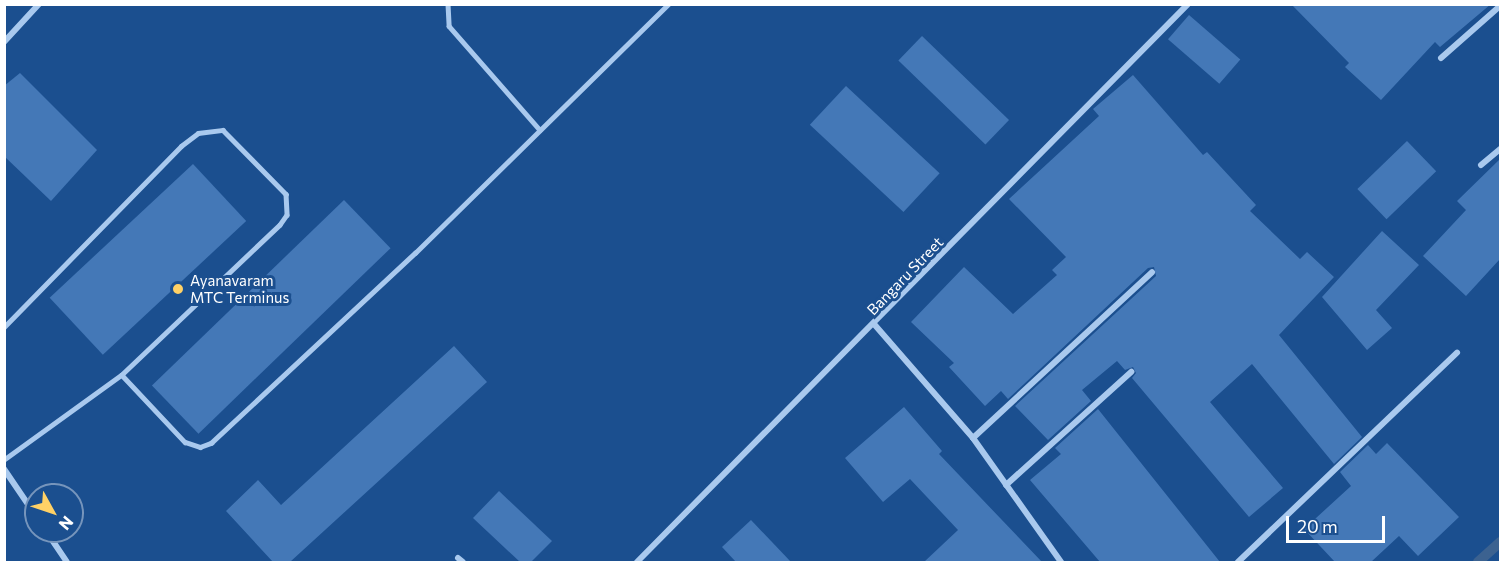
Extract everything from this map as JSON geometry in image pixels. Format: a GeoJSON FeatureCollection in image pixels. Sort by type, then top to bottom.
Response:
{"type":"FeatureCollection","features":[{"type":"Feature","properties":{"kind":"street"},"geometry":{"type":"LineString","coordinates":[[4,42],[39,4]]}},
{"type":"Feature","properties":{"kind":"street","name":"Bangaru Street"},"geometry":{"type":"LineString","coordinates":[[637,562],[1188,4]]}},
{"type":"Feature","properties":{"kind":"street"},"geometry":{"type":"LineString","coordinates":[[1441,57],[1500,6]]}},
{"type":"Feature","properties":{"kind":"street"},"geometry":{"type":"LineString","coordinates":[[1481,165],[1500,149]]}},
{"type":"Feature","properties":{"kind":"street"},"geometry":{"type":"LineString","coordinates":[[973,438],[1152,272]]}},
{"type":"Feature","properties":{"kind":"street"},"geometry":{"type":"LineString","coordinates":[[874,324],[973,438],[1061,562]]}},
{"type":"Feature","properties":{"kind":"street"},"geometry":{"type":"LineString","coordinates":[[1238,562],[1457,353]]}},
{"type":"Feature","properties":{"kind":"street"},"geometry":{"type":"LineString","coordinates":[[1006,485],[1131,372]]}},
{"type":"Feature","properties":{"kind":"street"},"geometry":{"type":"LineString","coordinates":[[4,469],[24,498]]}},
{"type":"Feature","properties":{"kind":"street"},"geometry":{"type":"LineString","coordinates":[[54,543],[67,562]]}},
{"type":"Feature","properties":{"kind":"lane"},"geometry":{"type":"LineString","coordinates":[[448,4],[449,26],[540,130]]}},
{"type":"Feature","properties":{"kind":"lane"},"geometry":{"type":"LineString","coordinates":[[122,375],[185,442],[200,447],[211,443],[416,253],[668,4]]}},
{"type":"Feature","properties":{"kind":"lane"},"geometry":{"type":"LineString","coordinates":[[4,327],[181,146],[198,133],[223,130],[286,194],[287,215],[122,375],[4,460]]}},
{"type":"Feature","properties":{"kind":"building"},"geometry":{"type":"Polygon","coordinates":[[[1291,4],[1491,4],[1440,47],[1435,42],[1381,100],[1345,67],[1349,63],[1291,4]]]}},
{"type":"Feature","properties":{"kind":"building"},"geometry":{"type":"Polygon","coordinates":[[[1189,15],[1240,60],[1219,84],[1168,39],[1189,15]]]}},
{"type":"Feature","properties":{"kind":"building"},"geometry":{"type":"Polygon","coordinates":[[[922,36],[1009,120],[985,145],[898,60],[922,36]]]}},
{"type":"Feature","properties":{"kind":"building"},"geometry":{"type":"Polygon","coordinates":[[[20,73],[97,150],[51,201],[4,156],[4,86],[20,73]]]}},
{"type":"Feature","properties":{"kind":"building"},"geometry":{"type":"Polygon","coordinates":[[[1133,75],[1203,155],[1207,152],[1256,205],[1250,211],[1300,259],[1307,252],[1334,277],[1279,335],[1362,437],[1334,464],[1252,364],[1210,402],[1283,488],[1249,517],[1132,378],[1136,373],[1133,367],[1125,370],[1117,361],[1082,390],[1091,401],[1048,440],[1015,406],[1156,276],[1154,267],[1148,268],[1008,399],[1001,391],[985,406],[949,367],[954,363],[911,322],[964,267],[1013,314],[1057,275],[1052,270],[1066,257],[1009,199],[1099,116],[1093,109],[1133,75]]]}},
{"type":"Feature","properties":{"kind":"building"},"geometry":{"type":"Polygon","coordinates":[[[846,86],[940,173],[903,212],[810,125],[846,86]]]}},
{"type":"Feature","properties":{"kind":"building"},"geometry":{"type":"Polygon","coordinates":[[[1407,141],[1436,171],[1387,219],[1357,189],[1407,141]]]}},
{"type":"Feature","properties":{"kind":"building"},"geometry":{"type":"Polygon","coordinates":[[[1500,159],[1500,259],[1466,296],[1423,256],[1466,210],[1457,201],[1500,159]]]}},
{"type":"Feature","properties":{"kind":"building"},"geometry":{"type":"Polygon","coordinates":[[[193,164],[246,221],[103,355],[50,298],[193,164]]]}},
{"type":"Feature","properties":{"kind":"building"},"geometry":{"type":"Polygon","coordinates":[[[344,200],[391,248],[198,434],[152,385],[344,200]]]}},
{"type":"Feature","properties":{"kind":"building"},"geometry":{"type":"Polygon","coordinates":[[[1382,231],[1419,265],[1376,310],[1392,328],[1367,350],[1322,297],[1382,231]]]}},
{"type":"Feature","properties":{"kind":"building"},"geometry":{"type":"Polygon","coordinates":[[[454,346],[487,382],[290,562],[273,562],[226,511],[258,480],[281,505],[454,346]]]}},
{"type":"Feature","properties":{"kind":"building"},"geometry":{"type":"Polygon","coordinates":[[[904,407],[942,451],[939,454],[1042,562],[924,562],[958,530],[910,479],[883,502],[845,458],[904,407]]]}},
{"type":"Feature","properties":{"kind":"building"},"geometry":{"type":"Polygon","coordinates":[[[1098,409],[1220,562],[1100,562],[1030,480],[1061,454],[1055,448],[1098,409]]]}},
{"type":"Feature","properties":{"kind":"building"},"geometry":{"type":"Polygon","coordinates":[[[1387,443],[1459,517],[1418,556],[1399,536],[1371,562],[1335,562],[1304,529],[1351,486],[1340,472],[1368,445],[1376,454],[1387,443]]]}},
{"type":"Feature","properties":{"kind":"building"},"geometry":{"type":"Polygon","coordinates":[[[499,491],[552,541],[531,562],[520,562],[473,518],[499,491]]]}},
{"type":"Feature","properties":{"kind":"building"},"geometry":{"type":"Polygon","coordinates":[[[751,520],[791,562],[736,562],[722,547],[751,520]]]}},
{"type":"Feature","properties":{"kind":"waterway"},"geometry":{"type":"LineString","coordinates":[[1478,562],[1500,542]]}},
{"type":"Feature","properties":{"kind":"place","name":"Ayanavaram MTC Terminus"},"geometry":{"type":"Point","coordinates":[178,289]}}]}
